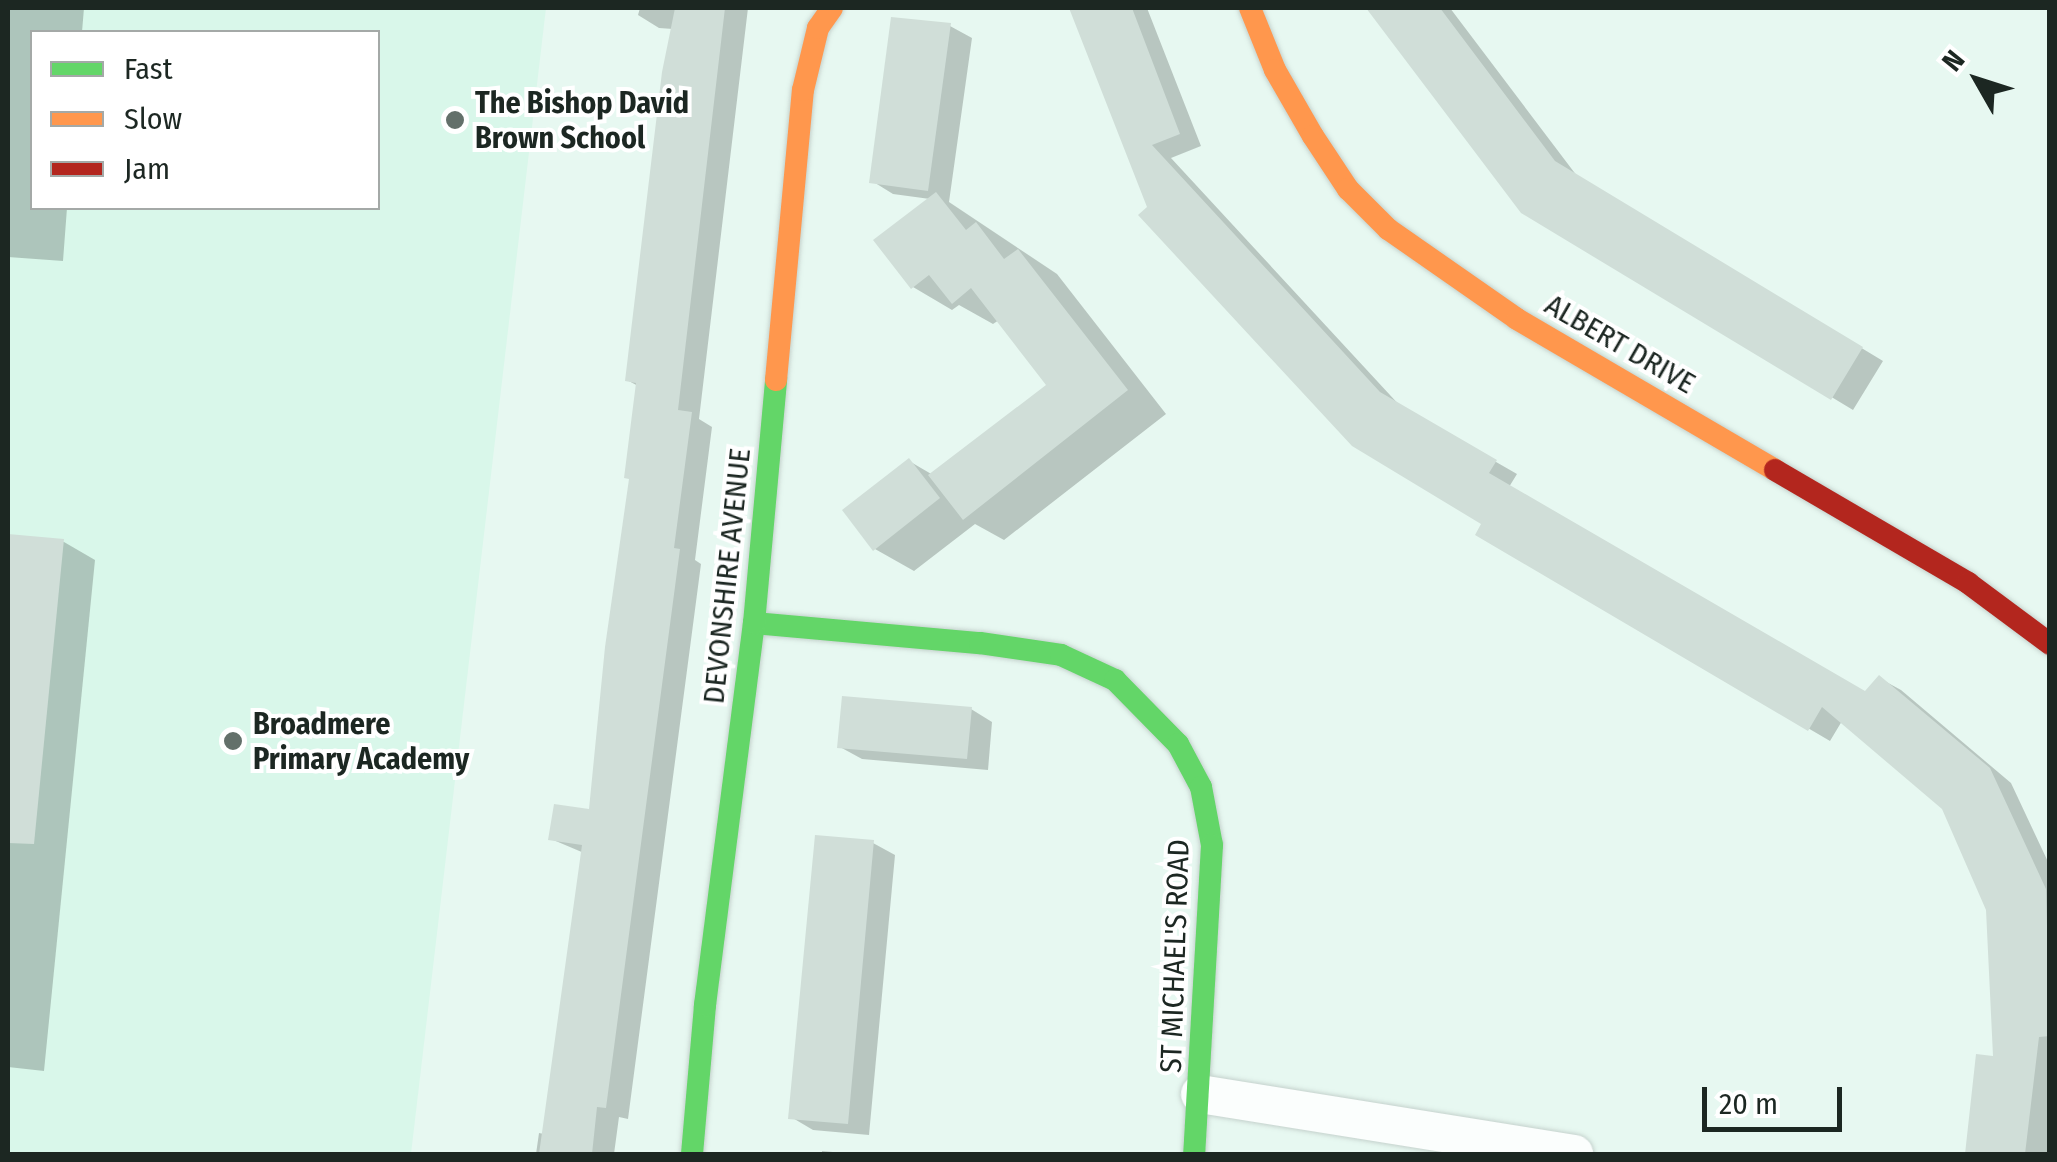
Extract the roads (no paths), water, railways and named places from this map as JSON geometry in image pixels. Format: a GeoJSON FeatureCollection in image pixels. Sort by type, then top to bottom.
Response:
{"type":"FeatureCollection","features":[{"type":"Feature","properties":{"kind":"street","name":"DEVONSHIRE AVENUE"},"geometry":{"type":"LineString","coordinates":[[692,1154],[705,1004],[754,624],[803,90],[818,28],[832,8]]}},
{"type":"Feature","properties":{"kind":"street","name":"ALBERT DRIVE"},"geometry":{"type":"LineString","coordinates":[[1250,8],[1275,70],[1313,136],[1348,189],[1388,229],[1517,318],[1953,574],[2050,644]]}},
{"type":"Feature","properties":{"kind":"street","name":"ST MICHAEL'S ROAD"},"geometry":{"type":"LineString","coordinates":[[754,624],[980,642],[1061,655],[1114,680],[1154,715],[1178,744],[1200,787],[1212,845],[1194,1154]]}},
{"type":"Feature","properties":{"kind":"street"},"geometry":{"type":"LineString","coordinates":[[1200,1094],[1574,1154]]}},
{"type":"Feature","properties":{"kind":"place","name":"The Bishop David Brown School"},"geometry":{"type":"Point","coordinates":[455,120]}},
{"type":"Feature","properties":{"kind":"place","name":"Broadmere Primary Academy"},"geometry":{"type":"Point","coordinates":[233,741]}}]}
